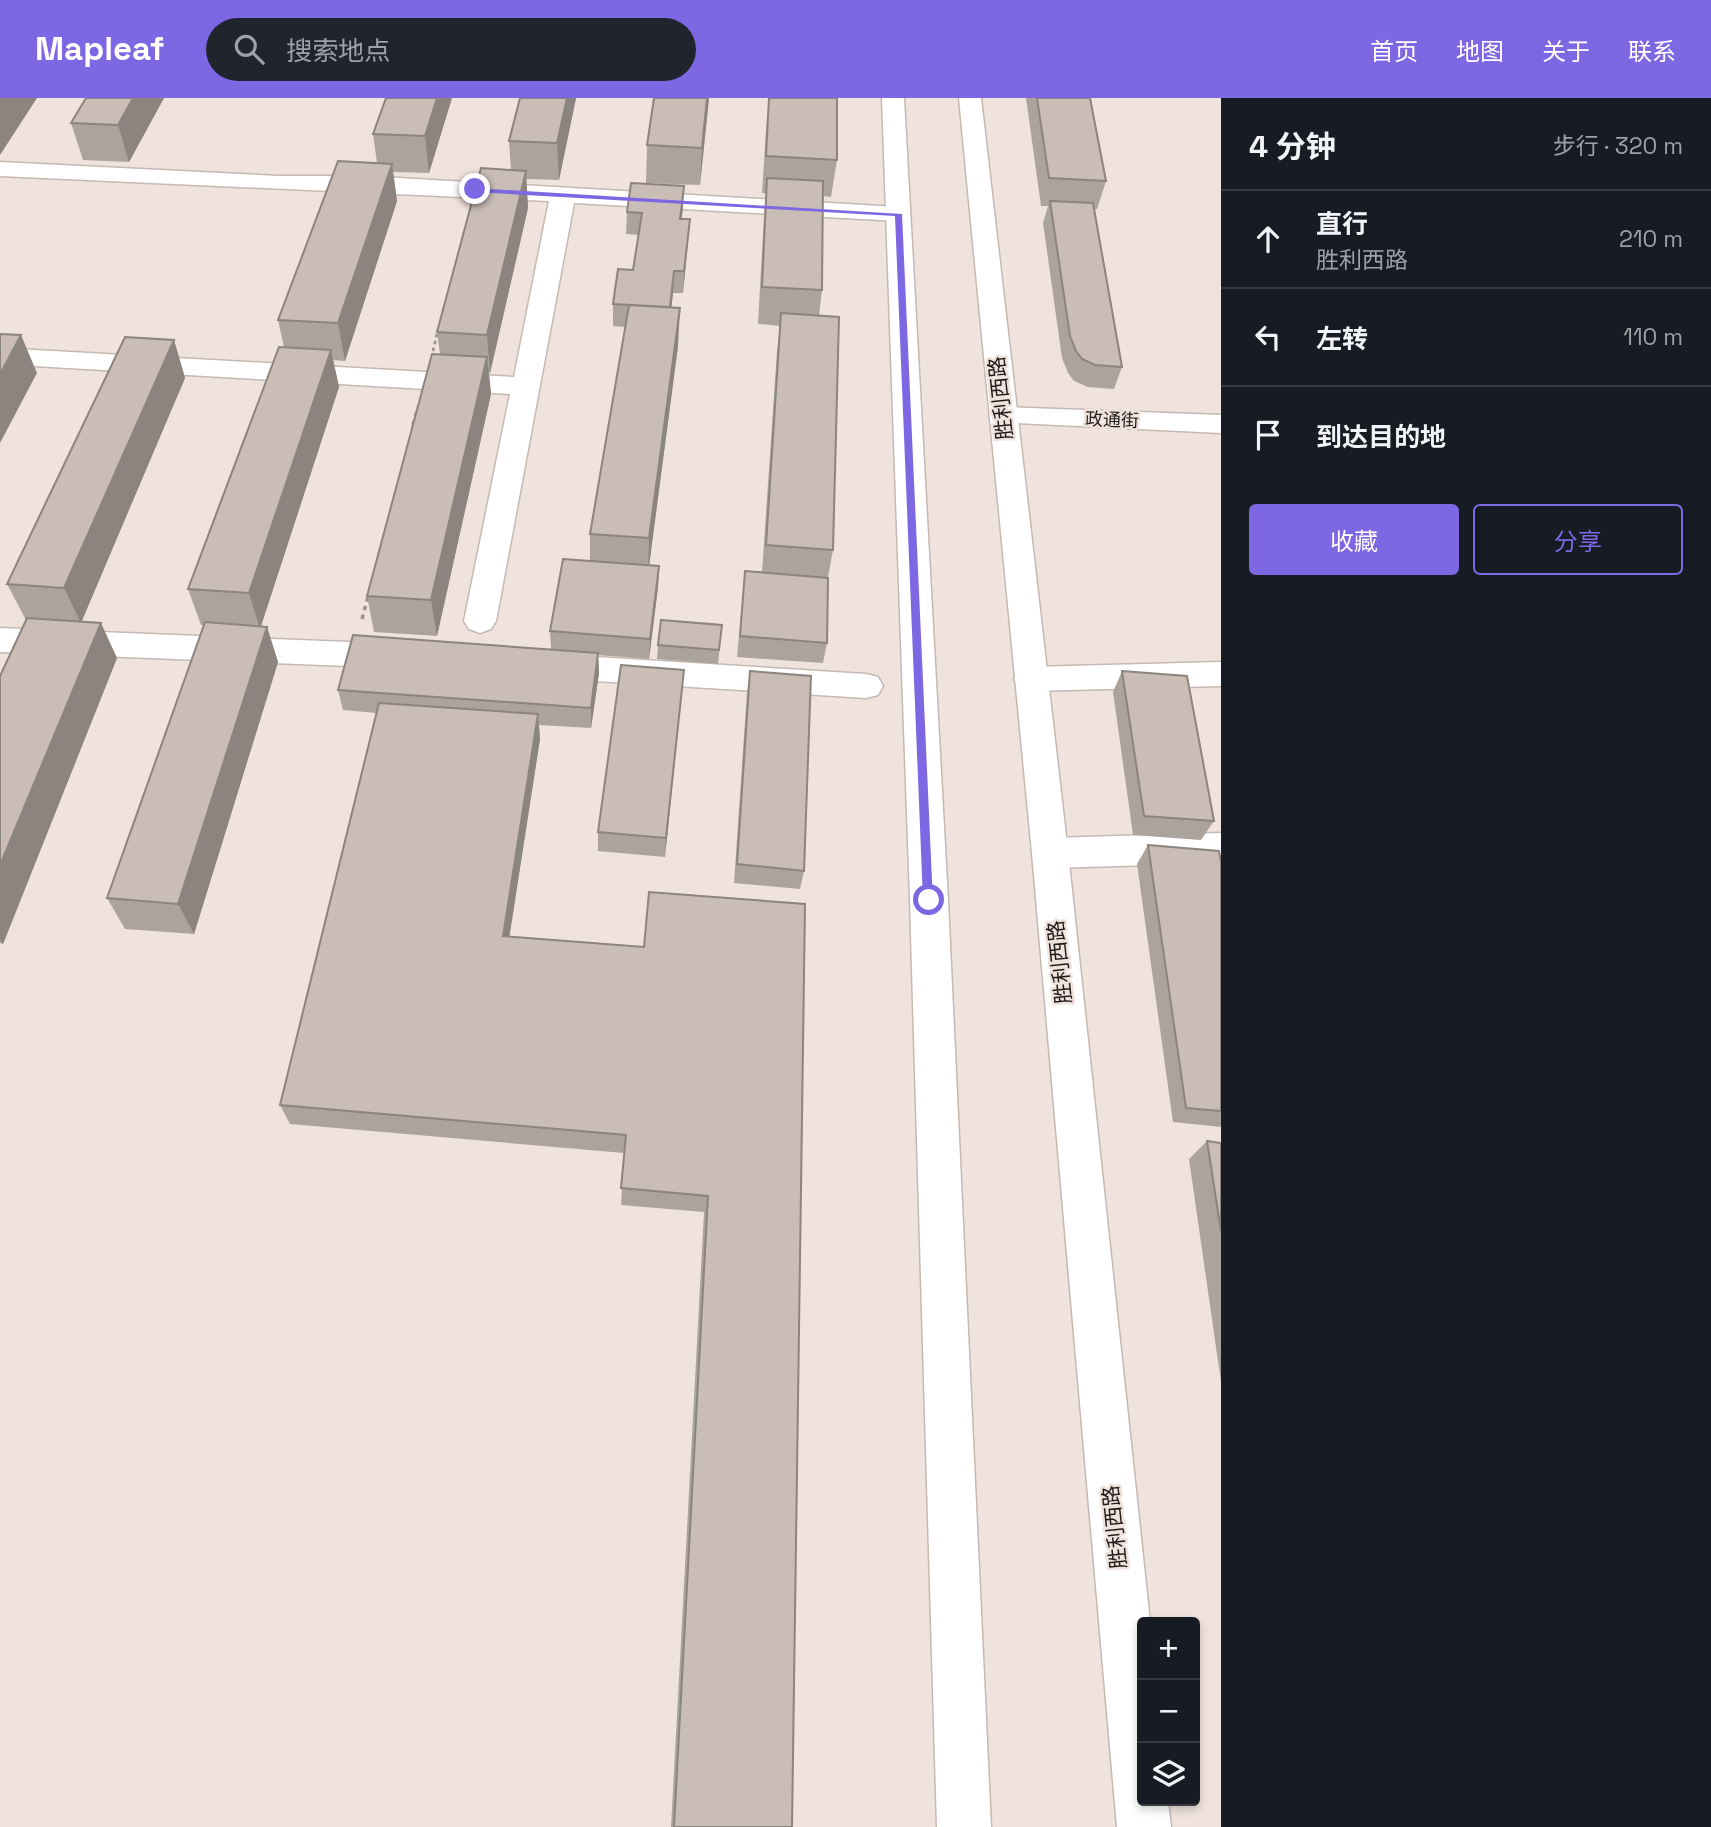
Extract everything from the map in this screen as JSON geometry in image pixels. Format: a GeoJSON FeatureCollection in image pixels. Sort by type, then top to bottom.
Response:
{"type":"FeatureCollection","features":[{"type":"Feature","properties":{"kind":"main road"},"geometry":{"type":"LineString","coordinates":[[893,98],[929,900],[964,1827]]}},
{"type":"Feature","properties":{"kind":"main road","name":"胜利西路"},"geometry":{"type":"LineString","coordinates":[[970,98],[1050,853],[1144,1827]]}},
{"type":"Feature","properties":{"kind":"main road"},"geometry":{"type":"LineString","coordinates":[[0,169],[279,183],[364,183],[898,214]]}},
{"type":"Feature","properties":{"kind":"main road"},"geometry":{"type":"LineString","coordinates":[[480,621],[563,194]]}},
{"type":"Feature","properties":{"kind":"main road"},"geometry":{"type":"LineString","coordinates":[[0,356],[526,386]]}},
{"type":"Feature","properties":{"kind":"main road","name":"政通街"},"geometry":{"type":"LineString","coordinates":[[1003,416],[1221,424]]}},
{"type":"Feature","properties":{"kind":"main road"},"geometry":{"type":"LineString","coordinates":[[0,640],[430,658]]}},
{"type":"Feature","properties":{"kind":"main road"},"geometry":{"type":"LineString","coordinates":[[512,663],[866,687]]}},
{"type":"Feature","properties":{"kind":"main road"},"geometry":{"type":"LineString","coordinates":[[1031,679],[1221,674]]}},
{"type":"Feature","properties":{"kind":"main road"},"geometry":{"type":"LineString","coordinates":[[1050,853],[1221,848]]}},
{"type":"Feature","properties":{"kind":"building"},"geometry":{"type":"Polygon","coordinates":[[[86,98],[133,98],[118,125],[71,123],[86,98]]]}},
{"type":"Feature","properties":{"kind":"building"},"geometry":{"type":"Polygon","coordinates":[[[386,98],[437,98],[425,136],[373,134],[386,98]]]}},
{"type":"Feature","properties":{"kind":"building"},"geometry":{"type":"Polygon","coordinates":[[[520,98],[567,98],[557,143],[509,141],[520,98]]]}},
{"type":"Feature","properties":{"kind":"building"},"geometry":{"type":"Polygon","coordinates":[[[654,98],[707,98],[702,148],[647,145],[654,98]]]}},
{"type":"Feature","properties":{"kind":"building"},"geometry":{"type":"Polygon","coordinates":[[[769,98],[837,98],[837,160],[766,156],[769,98]]]}},
{"type":"Feature","properties":{"kind":"building"},"geometry":{"type":"Polygon","coordinates":[[[1037,98],[1090,98],[1106,181],[1049,178],[1037,98]]]}},
{"type":"Feature","properties":{"kind":"building"},"geometry":{"type":"Polygon","coordinates":[[[338,161],[392,164],[338,323],[278,320],[338,161]]]}},
{"type":"Feature","properties":{"kind":"building"},"geometry":{"type":"Polygon","coordinates":[[[481,168],[526,171],[487,335],[437,332],[481,168]]]}},
{"type":"Feature","properties":{"kind":"building"},"geometry":{"type":"Polygon","coordinates":[[[767,178],[823,181],[822,290],[762,287],[767,178]]]}},
{"type":"Feature","properties":{"kind":"building"},"geometry":{"type":"Polygon","coordinates":[[[631,183],[684,186],[680,219],[690,219],[684,271],[674,271],[670,307],[613,304],[618,269],[633,270],[642,213],[627,212],[631,183]]]}},
{"type":"Feature","properties":{"kind":"building"},"geometry":{"type":"Polygon","coordinates":[[[1050,201],[1093,203],[1122,367],[1095,365],[1082,359],[1076,351],[1070,336],[1050,201]]]}},
{"type":"Feature","properties":{"kind":"building"},"geometry":{"type":"Polygon","coordinates":[[[629,305],[680,308],[649,538],[590,534],[629,305]]]}},
{"type":"Feature","properties":{"kind":"building"},"geometry":{"type":"Polygon","coordinates":[[[781,313],[839,317],[833,550],[766,545],[781,313]]]}},
{"type":"Feature","properties":{"kind":"building"},"geometry":{"type":"Polygon","coordinates":[[[0,334],[21,335],[0,374],[0,334]]]}},
{"type":"Feature","properties":{"kind":"building"},"geometry":{"type":"Polygon","coordinates":[[[125,337],[174,340],[64,588],[7,584],[125,337]]]}},
{"type":"Feature","properties":{"kind":"building"},"geometry":{"type":"Polygon","coordinates":[[[279,347],[331,350],[249,593],[188,589],[279,347]]]}},
{"type":"Feature","properties":{"kind":"building"},"geometry":{"type":"Polygon","coordinates":[[[432,354],[487,357],[431,600],[367,596],[432,354]]]}},
{"type":"Feature","properties":{"kind":"building"},"geometry":{"type":"Polygon","coordinates":[[[563,559],[659,566],[650,639],[550,631],[563,559]]]}},
{"type":"Feature","properties":{"kind":"building"},"geometry":{"type":"Polygon","coordinates":[[[745,571],[828,578],[827,643],[740,636],[745,571]]]}},
{"type":"Feature","properties":{"kind":"building"},"geometry":{"type":"Polygon","coordinates":[[[27,618],[101,623],[0,865],[0,676],[27,618]]]}},
{"type":"Feature","properties":{"kind":"building"},"geometry":{"type":"Polygon","coordinates":[[[661,620],[722,625],[719,650],[658,645],[661,620]]]}},
{"type":"Feature","properties":{"kind":"building"},"geometry":{"type":"Polygon","coordinates":[[[205,622],[267,627],[178,904],[107,898],[205,622]]]}},
{"type":"Feature","properties":{"kind":"building"},"geometry":{"type":"Polygon","coordinates":[[[353,635],[598,653],[591,708],[338,690],[353,635]]]}},
{"type":"Feature","properties":{"kind":"building"},"geometry":{"type":"Polygon","coordinates":[[[621,665],[684,670],[666,838],[598,832],[621,665]]]}},
{"type":"Feature","properties":{"kind":"building"},"geometry":{"type":"Polygon","coordinates":[[[750,671],[811,676],[804,871],[737,864],[750,671]]]}},
{"type":"Feature","properties":{"kind":"building"},"geometry":{"type":"Polygon","coordinates":[[[1122,671],[1187,676],[1214,821],[1144,816],[1122,671]]]}},
{"type":"Feature","properties":{"kind":"building"},"geometry":{"type":"Polygon","coordinates":[[[379,703],[538,714],[503,936],[644,947],[649,892],[805,904],[792,1827],[674,1827],[708,1196],[621,1188],[626,1135],[280,1105],[379,703]]]}},
{"type":"Feature","properties":{"kind":"building"},"geometry":{"type":"Polygon","coordinates":[[[1148,845],[1219,851],[1221,1111],[1186,1108],[1148,845]]]}},
{"type":"Feature","properties":{"kind":"building"},"geometry":{"type":"Polygon","coordinates":[[[1207,1141],[1221,1143],[1221,1231],[1207,1141]]]}},
{"type":"Feature","properties":{"kind":"route"},"geometry":{"type":"LineString","coordinates":[[475,189],[898,214],[929,900]]}}]}
